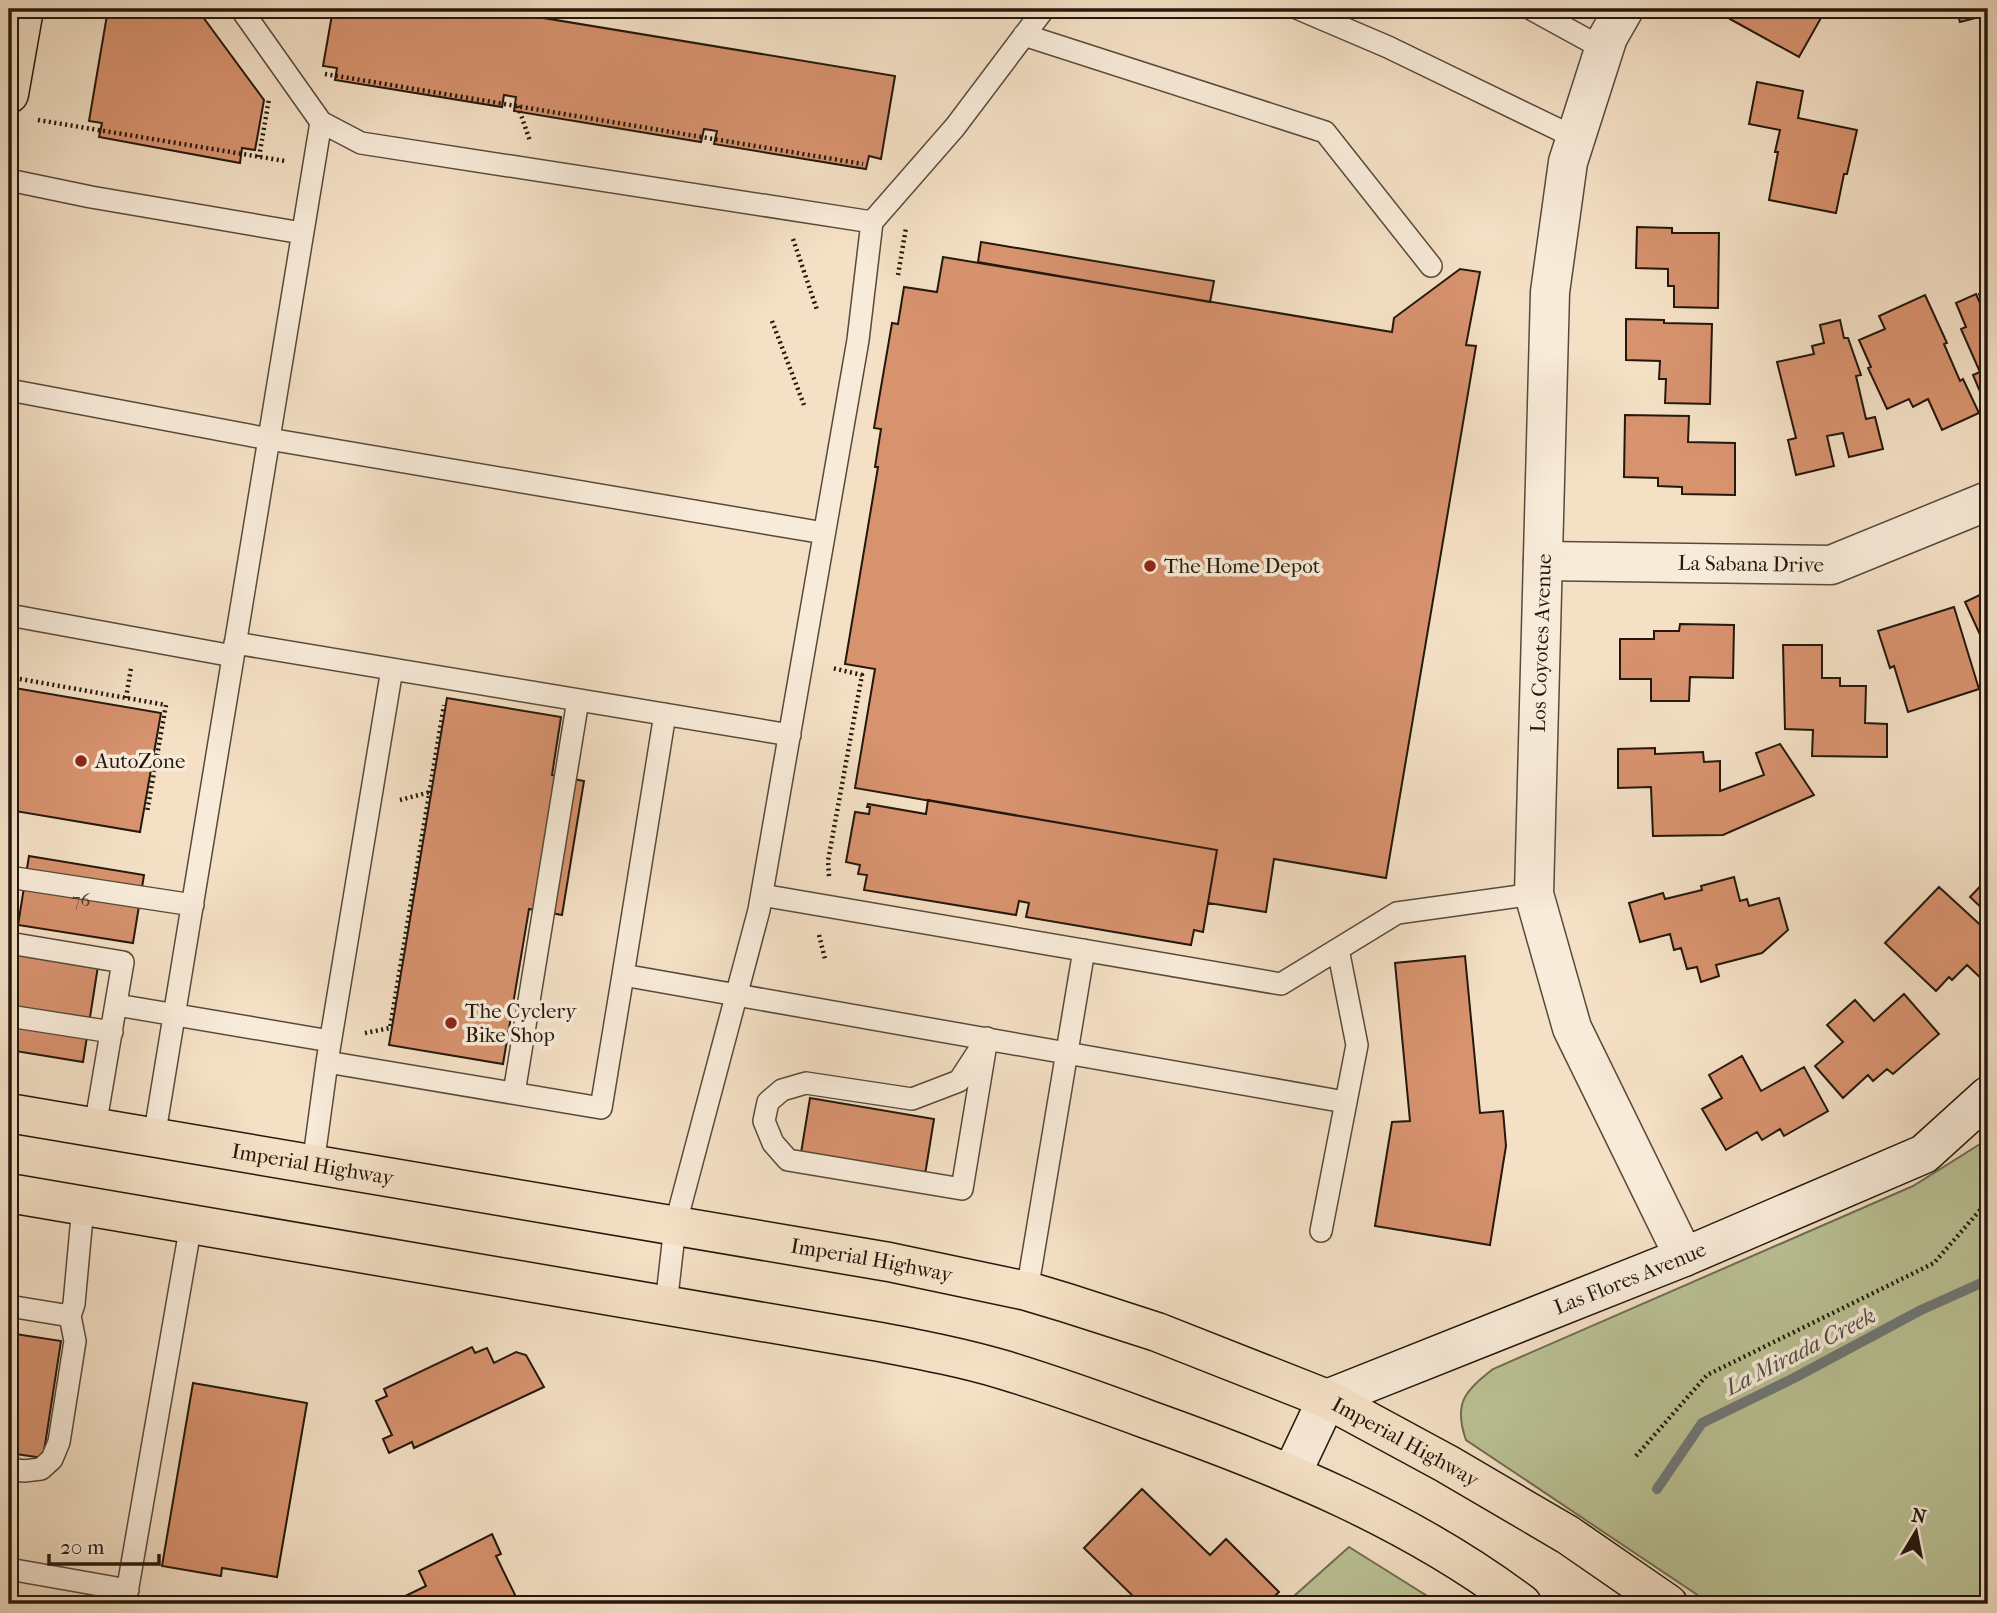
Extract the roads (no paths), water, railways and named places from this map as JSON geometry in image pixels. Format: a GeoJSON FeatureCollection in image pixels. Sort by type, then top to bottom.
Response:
{"type":"FeatureCollection","features":[{"type":"Feature","properties":{"kind":"main road"},"geometry":{"type":"LineString","coordinates":[[9,94],[24,9]]}},
{"type":"Feature","properties":{"kind":"main road","name":"Imperial Highway"},"geometry":{"type":"LineString","coordinates":[[9,1113],[889,1262],[1027,1291],[1157,1332],[1327,1399],[1447,1464],[1568,1535],[1668,1604]]}},
{"type":"Feature","properties":{"kind":"main road"},"geometry":{"type":"LineString","coordinates":[[9,1193],[880,1342],[991,1366],[1100,1402],[1292,1473],[1343,1496],[1450,1556],[1522,1604]]}},
{"type":"Feature","properties":{"kind":"street","name":"Los Coyotes Avenue"},"geometry":{"type":"LineString","coordinates":[[1624,9],[1608,37],[1568,163],[1550,292],[1534,894],[1572,1028],[1684,1257]]}},
{"type":"Feature","properties":{"kind":"street","name":"La Sabana Drive"},"geometry":{"type":"LineString","coordinates":[[1543,561],[1831,565],[1988,501]]}},
{"type":"Feature","properties":{"kind":"street","name":"Las Flores Avenue"},"geometry":{"type":"LineString","coordinates":[[1327,1399],[1684,1257],[1924,1154],[1988,1096]]}},
{"type":"Feature","properties":{"kind":"street"},"geometry":{"type":"LineString","coordinates":[[1292,1473],[1327,1399]]}},
{"type":"Feature","properties":{"kind":"lane"},"geometry":{"type":"LineString","coordinates":[[241,9],[321,122],[361,143],[872,222]]}},
{"type":"Feature","properties":{"kind":"lane"},"geometry":{"type":"LineString","coordinates":[[666,1305],[675,1226],[762,895],[858,340],[872,222],[955,127],[1044,9]]}},
{"type":"Feature","properties":{"kind":"lane"},"geometry":{"type":"LineString","coordinates":[[1299,9],[1388,47],[1576,138]]}},
{"type":"Feature","properties":{"kind":"lane"},"geometry":{"type":"LineString","coordinates":[[1531,9],[1604,49]]}},
{"type":"Feature","properties":{"kind":"lane"},"geometry":{"type":"LineString","coordinates":[[1024,35],[1325,132],[1431,265]]}},
{"type":"Feature","properties":{"kind":"lane"},"geometry":{"type":"LineString","coordinates":[[154,1138],[321,122]]}},
{"type":"Feature","properties":{"kind":"lane"},"geometry":{"type":"LineString","coordinates":[[9,180],[91,197],[302,233]]}},
{"type":"Feature","properties":{"kind":"lane"},"geometry":{"type":"LineString","coordinates":[[9,390],[268,439],[824,533]]}},
{"type":"Feature","properties":{"kind":"lane"},"geometry":{"type":"LineString","coordinates":[[9,615],[234,650],[391,669],[790,734]]}},
{"type":"Feature","properties":{"kind":"lane"},"geometry":{"type":"LineString","coordinates":[[313,1165],[328,1051],[391,669]]}},
{"type":"Feature","properties":{"kind":"lane"},"geometry":{"type":"LineString","coordinates":[[514,1093],[578,700]]}},
{"type":"Feature","properties":{"kind":"lane"},"geometry":{"type":"LineString","coordinates":[[117,1005],[175,1015],[514,1093],[601,1108],[665,714]]}},
{"type":"Feature","properties":{"kind":"lane"},"geometry":{"type":"LineString","coordinates":[[9,877],[193,905]]}},
{"type":"Feature","properties":{"kind":"lane"},"geometry":{"type":"LineString","coordinates":[[762,895],[1281,984],[1396,912],[1534,894]]}},
{"type":"Feature","properties":{"kind":"lane"},"geometry":{"type":"LineString","coordinates":[[9,943],[123,961],[95,1127]]}},
{"type":"Feature","properties":{"kind":"lane"},"geometry":{"type":"LineString","coordinates":[[1321,1231],[1357,1045],[1338,949]]}},
{"type":"Feature","properties":{"kind":"lane"},"geometry":{"type":"LineString","coordinates":[[1027,1291],[1084,950]]}},
{"type":"Feature","properties":{"kind":"lane"},"geometry":{"type":"LineString","coordinates":[[623,975],[1345,1102]]}},
{"type":"Feature","properties":{"kind":"lane"},"geometry":{"type":"LineString","coordinates":[[9,1016],[112,1032]]}},
{"type":"Feature","properties":{"kind":"lane"},"geometry":{"type":"LineString","coordinates":[[987,1038],[962,1189],[788,1160],[772,1143],[764,1121],[768,1102],[782,1090],[806,1083],[912,1099],[958,1081],[987,1038]]}},
{"type":"Feature","properties":{"kind":"lane"},"geometry":{"type":"LineString","coordinates":[[9,1469],[41,1469],[52,1460],[59,1442],[75,1341],[70,1316],[74,1304],[83,1206]]}},
{"type":"Feature","properties":{"kind":"lane"},"geometry":{"type":"LineString","coordinates":[[9,1569],[127,1597],[191,1224]]}},
{"type":"Feature","properties":{"kind":"lane"},"geometry":{"type":"LineString","coordinates":[[9,1306],[70,1316]]}},
{"type":"Feature","properties":{"kind":"waterway","name":"La Mirada Creek"},"geometry":{"type":"LineString","coordinates":[[1657,1489],[1702,1423],[1794,1378],[1921,1310],[1988,1280]]}},
{"type":"Feature","properties":{"kind":"place","name":"The Home Depot"},"geometry":{"type":"Point","coordinates":[1150,566]}},
{"type":"Feature","properties":{"kind":"place","name":"AutoZone"},"geometry":{"type":"Point","coordinates":[81,761]}},
{"type":"Feature","properties":{"kind":"place","name":"The Cyclery Bike Shop"},"geometry":{"type":"Point","coordinates":[451,1023]}}]}
